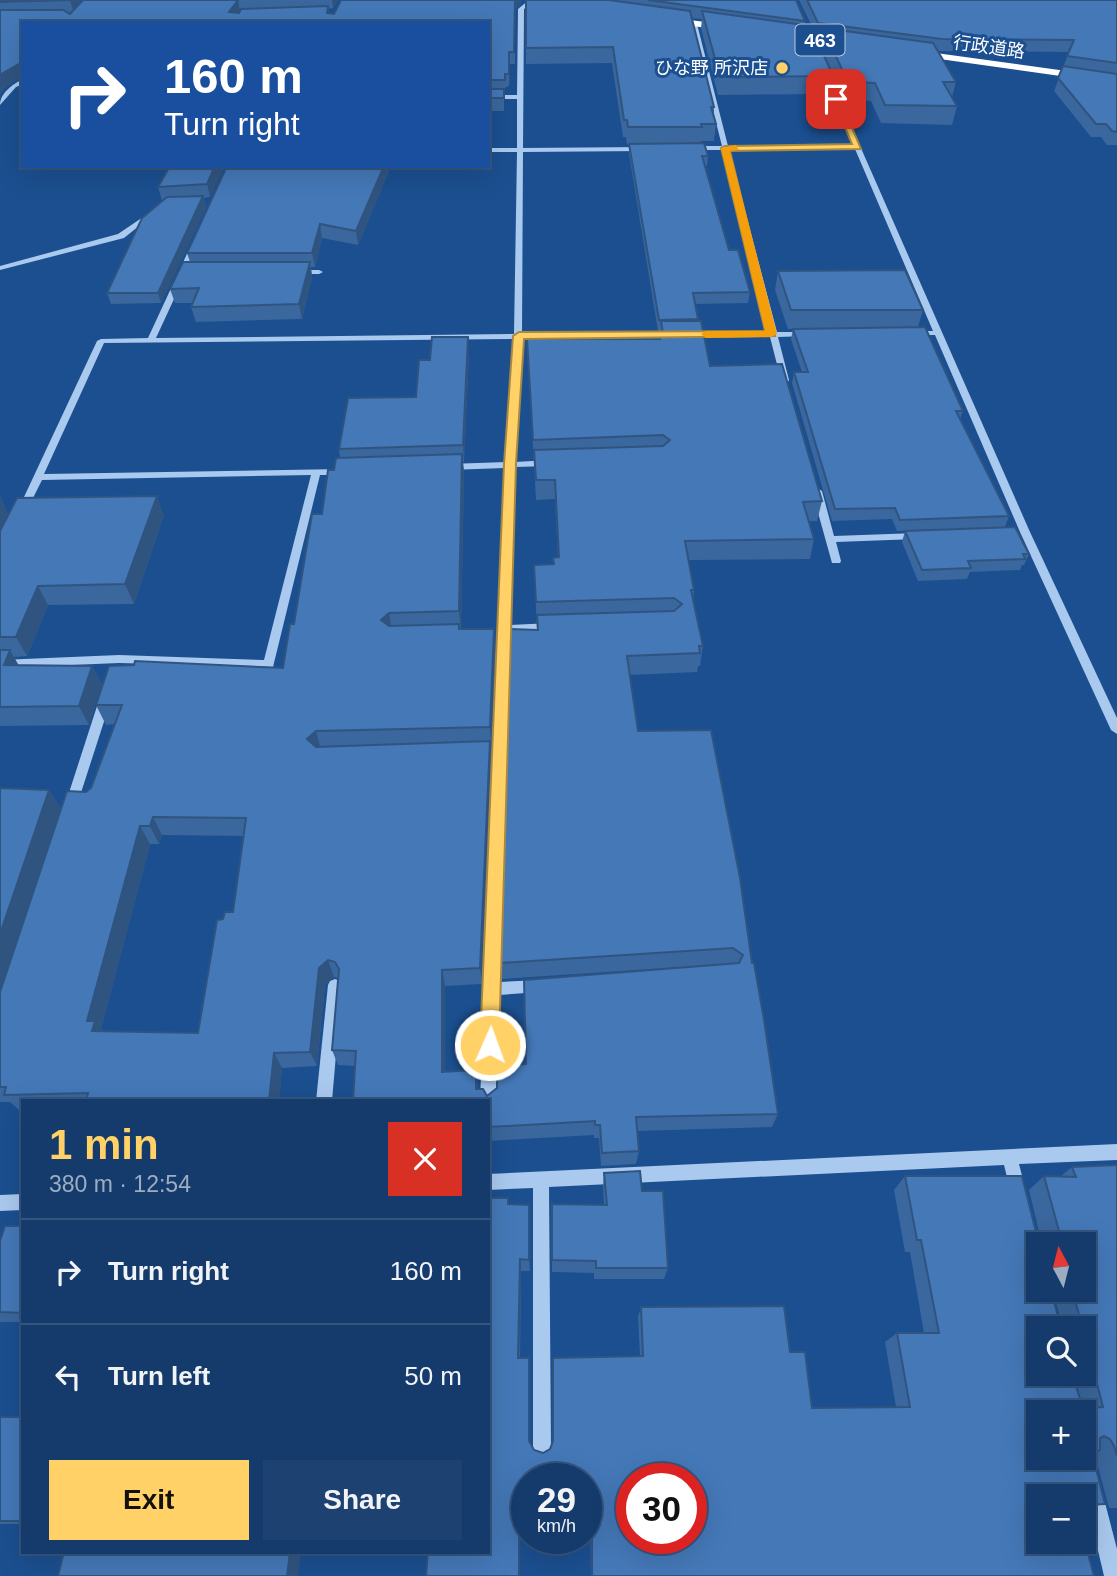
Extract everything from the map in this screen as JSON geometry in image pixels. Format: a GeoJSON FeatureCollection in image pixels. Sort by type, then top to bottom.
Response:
{"type":"FeatureCollection","features":[{"type":"Feature","properties":{"kind":"highway"},"geometry":{"type":"LineString","coordinates":[[528,1],[544,3]]}},
{"type":"Feature","properties":{"kind":"highway"},"geometry":{"type":"LineString","coordinates":[[657,19],[745,30]]}},
{"type":"Feature","properties":{"kind":"highway","name":"行政道路"},"geometry":{"type":"LineString","coordinates":[[904,52],[1117,81]]}},
{"type":"Feature","properties":{"kind":"street"},"geometry":{"type":"LineString","coordinates":[[488,1099],[510,464],[519,336],[521,9],[528,1]]}},
{"type":"Feature","properties":{"kind":"street"},"geometry":{"type":"LineString","coordinates":[[694,24],[786,385]]}},
{"type":"Feature","properties":{"kind":"street"},"geometry":{"type":"LineString","coordinates":[[821,63],[1025,532],[1117,730]]}},
{"type":"Feature","properties":{"kind":"street"},"geometry":{"type":"LineString","coordinates":[[0,103],[14,86],[21,82]]}},
{"type":"Feature","properties":{"kind":"street"},"geometry":{"type":"LineString","coordinates":[[490,97],[520,97]]}},
{"type":"Feature","properties":{"kind":"street"},"geometry":{"type":"LineString","coordinates":[[684,149],[858,147]]}},
{"type":"Feature","properties":{"kind":"street"},"geometry":{"type":"LineString","coordinates":[[490,150],[657,149]]}},
{"type":"Feature","properties":{"kind":"street"},"geometry":{"type":"LineString","coordinates":[[0,268],[121,236],[158,209]]}},
{"type":"Feature","properties":{"kind":"street"},"geometry":{"type":"LineString","coordinates":[[151,340],[199,237]]}},
{"type":"Feature","properties":{"kind":"street"},"geometry":{"type":"LineString","coordinates":[[183,272],[196,272]]}},
{"type":"Feature","properties":{"kind":"street"},"geometry":{"type":"LineString","coordinates":[[278,272],[318,272]]}},
{"type":"Feature","properties":{"kind":"street"},"geometry":{"type":"LineString","coordinates":[[909,333],[937,332]]}},
{"type":"Feature","properties":{"kind":"street"},"geometry":{"type":"LineString","coordinates":[[17,522],[101,341],[813,334]]}},
{"type":"Feature","properties":{"kind":"street"},"geometry":{"type":"LineString","coordinates":[[441,467],[565,462]]}},
{"type":"Feature","properties":{"kind":"street"},"geometry":{"type":"LineString","coordinates":[[39,477],[358,471]]}},
{"type":"Feature","properties":{"kind":"street"},"geometry":{"type":"LineString","coordinates":[[0,664],[114,672],[269,664],[316,473]]}},
{"type":"Feature","properties":{"kind":"street"},"geometry":{"type":"LineString","coordinates":[[816,488],[836,561]]}},
{"type":"Feature","properties":{"kind":"street"},"geometry":{"type":"LineString","coordinates":[[1011,532],[1025,532]]}},
{"type":"Feature","properties":{"kind":"street"},"geometry":{"type":"LineString","coordinates":[[830,539],[927,535]]}},
{"type":"Feature","properties":{"kind":"street"},"geometry":{"type":"LineString","coordinates":[[492,637],[560,627]]}},
{"type":"Feature","properties":{"kind":"street"},"geometry":{"type":"LineString","coordinates":[[68,815],[114,672]]}},
{"type":"Feature","properties":{"kind":"street"},"geometry":{"type":"LineString","coordinates":[[486,753],[500,752]]}},
{"type":"Feature","properties":{"kind":"street"},"geometry":{"type":"LineString","coordinates":[[492,989],[561,984]]}},
{"type":"Feature","properties":{"kind":"street"},"geometry":{"type":"LineString","coordinates":[[324,1099],[335,985]]}},
{"type":"Feature","properties":{"kind":"street"},"geometry":{"type":"LineString","coordinates":[[490,1182],[1117,1152]]}},
{"type":"Feature","properties":{"kind":"street"},"geometry":{"type":"LineString","coordinates":[[1010,1158],[1022,1208]]}},
{"type":"Feature","properties":{"kind":"street"},"geometry":{"type":"LineString","coordinates":[[541,1180],[542,1447]]}},
{"type":"Feature","properties":{"kind":"street"},"geometry":{"type":"LineString","coordinates":[[0,1203],[21,1202]]}},
{"type":"Feature","properties":{"kind":"street"},"geometry":{"type":"LineString","coordinates":[[1089,1478],[1114,1576]]}},
{"type":"Feature","properties":{"kind":"building"},"geometry":{"type":"Polygon","coordinates":[[[0,0],[71,0],[0,2],[0,0]]]}},
{"type":"Feature","properties":{"kind":"building"},"geometry":{"type":"Polygon","coordinates":[[[83,0],[238,0],[229,12],[239,13],[241,9],[328,6],[327,13],[334,14],[341,0],[515,0],[514,52],[509,52],[509,74],[505,74],[505,80],[490,80],[490,21],[21,21],[21,72],[19,64],[0,76],[0,10],[63,10],[70,14],[83,0]]]}},
{"type":"Feature","properties":{"kind":"building"},"geometry":{"type":"Polygon","coordinates":[[[526,0],[609,0],[690,11],[716,124],[701,124],[702,127],[628,127],[627,120],[624,120],[613,47],[526,48],[526,0]]]}},
{"type":"Feature","properties":{"kind":"building"},"geometry":{"type":"Polygon","coordinates":[[[648,0],[796,0],[805,21],[648,0]]]}},
{"type":"Feature","properties":{"kind":"building"},"geometry":{"type":"Polygon","coordinates":[[[807,0],[1117,0],[1117,63],[1067,56],[1074,40],[942,39],[818,23],[807,0]]]}},
{"type":"Feature","properties":{"kind":"building"},"geometry":{"type":"Polygon","coordinates":[[[702,11],[811,26],[833,76],[720,77],[702,11]]]}},
{"type":"Feature","properties":{"kind":"building"},"geometry":{"type":"Polygon","coordinates":[[[823,28],[933,43],[956,82],[943,82],[957,106],[885,105],[875,83],[853,82],[850,76],[845,76],[823,28]]]}},
{"type":"Feature","properties":{"kind":"building"},"geometry":{"type":"Polygon","coordinates":[[[1063,66],[1117,74],[1117,132],[1112,131],[1106,124],[1096,124],[1058,78],[1063,66]]]}},
{"type":"Feature","properties":{"kind":"building"},"geometry":{"type":"Polygon","coordinates":[[[490,89],[504,89],[504,98],[490,98],[490,89]]]}},
{"type":"Feature","properties":{"kind":"building"},"geometry":{"type":"Polygon","coordinates":[[[704,143],[708,156],[702,156],[729,250],[738,250],[750,292],[693,293],[698,319],[659,320],[629,144],[704,143]]]}},
{"type":"Feature","properties":{"kind":"building"},"geometry":{"type":"Polygon","coordinates":[[[169,168],[214,168],[207,184],[158,187],[169,168]]]}},
{"type":"Feature","properties":{"kind":"building"},"geometry":{"type":"Polygon","coordinates":[[[226,168],[383,168],[356,231],[320,224],[312,253],[187,253],[226,168]]]}},
{"type":"Feature","properties":{"kind":"building"},"geometry":{"type":"Polygon","coordinates":[[[203,196],[158,293],[107,293],[142,218],[167,197],[203,196]]]}},
{"type":"Feature","properties":{"kind":"building"},"geometry":{"type":"Polygon","coordinates":[[[183,262],[310,262],[299,304],[191,307],[199,288],[170,289],[183,262]]]}},
{"type":"Feature","properties":{"kind":"building"},"geometry":{"type":"Polygon","coordinates":[[[905,270],[923,310],[791,310],[778,271],[905,270]]]}},
{"type":"Feature","properties":{"kind":"building"},"geometry":{"type":"Polygon","coordinates":[[[661,321],[701,321],[710,366],[782,364],[822,501],[803,502],[814,539],[685,541],[694,590],[691,590],[703,646],[699,646],[700,653],[627,656],[638,731],[711,730],[740,878],[778,1114],[636,1117],[639,1151],[602,1153],[600,1125],[595,1125],[595,1121],[490,1127],[490,1099],[353,1099],[356,1051],[332,1050],[339,969],[335,962],[328,960],[319,968],[310,1052],[274,1053],[269,1099],[86,1099],[88,1093],[4,1095],[6,1087],[0,1087],[0,992],[67,791],[86,792],[91,788],[122,705],[96,705],[109,666],[134,665],[135,661],[283,668],[290,624],[294,624],[312,514],[322,514],[328,470],[334,470],[336,458],[462,454],[459,611],[389,613],[381,620],[389,626],[459,624],[459,629],[494,629],[490,727],[316,731],[307,739],[316,747],[490,741],[480,968],[442,970],[442,1072],[476,1070],[476,1089],[483,1089],[487,1096],[497,1088],[497,1068],[526,1064],[524,980],[739,963],[743,955],[733,948],[500,963],[511,629],[538,630],[537,615],[674,611],[682,604],[674,598],[536,602],[534,565],[554,564],[553,558],[559,557],[555,480],[536,480],[534,450],[663,446],[670,440],[663,435],[533,440],[527,339],[660,339],[659,333],[663,333],[661,321]],[[153,817],[150,826],[140,826],[87,1021],[95,1021],[92,1031],[198,1033],[217,920],[223,919],[225,912],[233,912],[246,818],[153,817]]]}},
{"type":"Feature","properties":{"kind":"building"},"geometry":{"type":"Polygon","coordinates":[[[925,327],[963,411],[956,411],[1009,516],[900,520],[895,508],[835,509],[794,372],[808,372],[793,329],[925,327]]]}},
{"type":"Feature","properties":{"kind":"building"},"geometry":{"type":"Polygon","coordinates":[[[432,337],[468,337],[463,445],[339,449],[348,398],[416,397],[419,360],[430,360],[432,337]]]}},
{"type":"Feature","properties":{"kind":"building"},"geometry":{"type":"Polygon","coordinates":[[[157,496],[125,584],[38,586],[16,637],[0,637],[0,531],[17,498],[157,496]]]}},
{"type":"Feature","properties":{"kind":"building"},"geometry":{"type":"Polygon","coordinates":[[[1015,527],[1029,554],[1023,554],[1025,559],[968,561],[971,568],[922,570],[905,531],[1015,527]]]}},
{"type":"Feature","properties":{"kind":"building"},"geometry":{"type":"Polygon","coordinates":[[[0,650],[10,650],[4,665],[92,666],[79,706],[0,707],[0,650]]]}},
{"type":"Feature","properties":{"kind":"building"},"geometry":{"type":"Polygon","coordinates":[[[0,788],[49,790],[0,934],[0,788]]]}},
{"type":"Feature","properties":{"kind":"building"},"geometry":{"type":"Polygon","coordinates":[[[1117,1165],[1117,1456],[1110,1439],[1104,1436],[1100,1438],[1100,1450],[1096,1452],[1096,1407],[1103,1407],[1096,1380],[1096,1316],[1079,1316],[1075,1302],[1096,1302],[1096,1232],[1059,1232],[1044,1176],[1076,1177],[1072,1167],[1117,1165]]]}},
{"type":"Feature","properties":{"kind":"building"},"geometry":{"type":"Polygon","coordinates":[[[640,1171],[642,1191],[663,1191],[668,1268],[596,1268],[596,1261],[552,1260],[552,1204],[607,1205],[604,1173],[640,1171]]]}},
{"type":"Feature","properties":{"kind":"building"},"geometry":{"type":"Polygon","coordinates":[[[905,1176],[1022,1176],[1036,1232],[1026,1232],[1026,1302],[1054,1302],[1058,1316],[1026,1316],[1026,1386],[1076,1386],[1080,1400],[1026,1400],[1026,1470],[1096,1469],[1105,1504],[1096,1504],[1096,1484],[1026,1484],[1026,1554],[1088,1554],[1094,1576],[592,1576],[592,1554],[602,1554],[602,1463],[511,1463],[511,1554],[519,1554],[519,1576],[426,1576],[428,1554],[490,1554],[490,1198],[508,1198],[508,1204],[529,1205],[529,1260],[520,1259],[518,1358],[529,1358],[529,1441],[534,1450],[543,1453],[550,1449],[553,1441],[553,1358],[643,1356],[641,1307],[784,1306],[790,1352],[805,1352],[812,1408],[910,1407],[897,1333],[939,1333],[905,1176]]]}},
{"type":"Feature","properties":{"kind":"building"},"geometry":{"type":"Polygon","coordinates":[[[5,1226],[21,1226],[21,1313],[0,1312],[0,1241],[5,1226]]]}},
{"type":"Feature","properties":{"kind":"building"},"geometry":{"type":"Polygon","coordinates":[[[0,1417],[21,1417],[21,1521],[0,1521],[0,1417]]]}},
{"type":"Feature","properties":{"kind":"building"},"geometry":{"type":"Polygon","coordinates":[[[64,1554],[290,1554],[287,1576],[58,1576],[64,1554]]]}},
{"type":"Feature","properties":{"kind":"slow traffic"},"geometry":{"type":"LineString","coordinates":[[706,334],[771,334],[725,148],[736,148]]}},
{"type":"Feature","properties":{"kind":"place","name":"ひな野 所沢店"},"geometry":{"type":"Point","coordinates":[782,68]}},
{"type":"Feature","properties":{"kind":"route"},"geometry":{"type":"LineString","coordinates":[[490,1045],[510,464],[519,336],[771,334],[725,148],[858,147],[836,99]]}}]}
